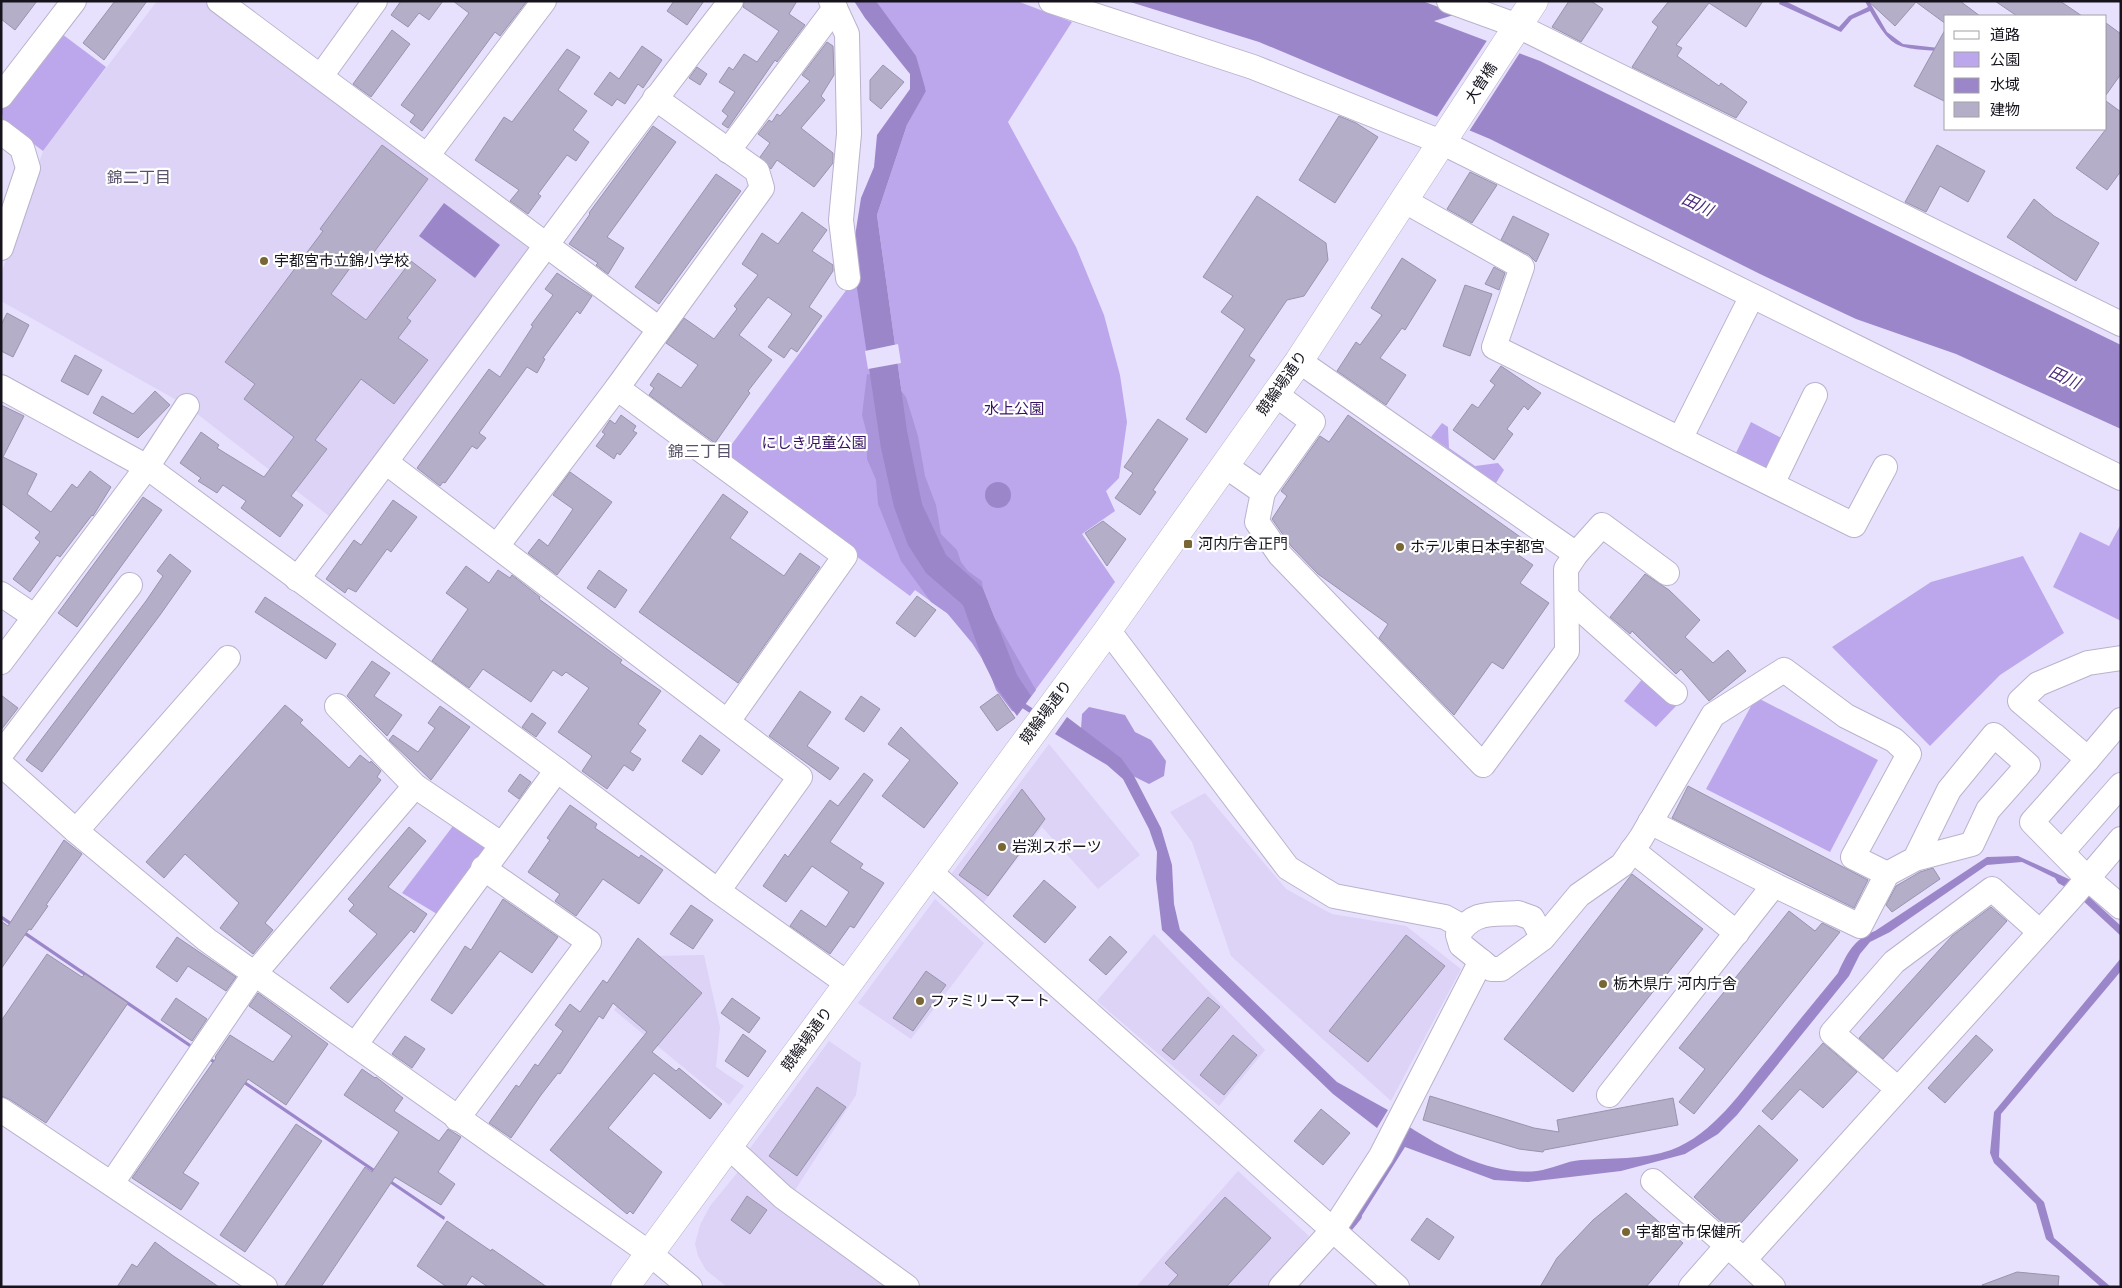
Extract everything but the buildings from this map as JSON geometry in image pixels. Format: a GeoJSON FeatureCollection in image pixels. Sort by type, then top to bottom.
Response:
{"type":"FeatureCollection","features":[{"type":"Feature","properties":{"kind":"main road"},"geometry":{"type":"LineString","coordinates":[[1514,33],[1534,1]]}},
{"type":"Feature","properties":{"kind":"main road","name":"大曽橋"},"geometry":{"type":"LineString","coordinates":[[1446,135],[1514,33]]}},
{"type":"Feature","properties":{"kind":"main road","name":"競輪場通り"},"geometry":{"type":"LineString","coordinates":[[624,1287],[729,1147],[1058,695],[1108,630],[1299,361],[1446,135]]}},
{"type":"Feature","properties":{"kind":"street"},"geometry":{"type":"LineString","coordinates":[[1,96],[74,1]]}},
{"type":"Feature","properties":{"kind":"street"},"geometry":{"type":"LineString","coordinates":[[219,1],[659,329]]}},
{"type":"Feature","properties":{"kind":"street"},"geometry":{"type":"LineString","coordinates":[[321,76],[375,1]]}},
{"type":"Feature","properties":{"kind":"street"},"geometry":{"type":"LineString","coordinates":[[427,156],[544,1]]}},
{"type":"Feature","properties":{"kind":"street"},"geometry":{"type":"LineString","coordinates":[[297,579],[386,463],[655,98],[731,1]]}},
{"type":"Feature","properties":{"kind":"street"},"geometry":{"type":"LineString","coordinates":[[1051,1],[1252,67],[1446,135],[1752,296],[2121,478]]}},
{"type":"Feature","properties":{"kind":"street"},"geometry":{"type":"LineString","coordinates":[[1449,1],[2121,324]]}},
{"type":"Feature","properties":{"kind":"street"},"geometry":{"type":"LineString","coordinates":[[728,150],[833,4],[847,34],[848,134],[842,220],[848,278]]}},
{"type":"Feature","properties":{"kind":"street"},"geometry":{"type":"LineString","coordinates":[[497,546],[617,388],[762,188],[757,171],[655,98]]}},
{"type":"Feature","properties":{"kind":"street"},"geometry":{"type":"LineString","coordinates":[[1,132],[22,148],[28,168],[1,248]]}},
{"type":"Feature","properties":{"kind":"street"},"geometry":{"type":"LineString","coordinates":[[1403,200],[1522,267],[1494,347],[1854,525],[1885,467]]}},
{"type":"Feature","properties":{"kind":"street"},"geometry":{"type":"LineString","coordinates":[[1680,439],[1752,296]]}},
{"type":"Feature","properties":{"kind":"street"},"geometry":{"type":"LineString","coordinates":[[1299,361],[1576,554]]}},
{"type":"Feature","properties":{"kind":"street"},"geometry":{"type":"LineString","coordinates":[[1,387],[147,467],[718,891],[848,984]]}},
{"type":"Feature","properties":{"kind":"street"},"geometry":{"type":"LineString","coordinates":[[617,388],[846,556],[728,721]]}},
{"type":"Feature","properties":{"kind":"street"},"geometry":{"type":"LineString","coordinates":[[1275,394],[1313,422],[1263,492],[1257,522],[1280,555],[1483,765],[1568,651],[1566,569],[1576,554],[1602,525],[1667,573]]}},
{"type":"Feature","properties":{"kind":"street"},"geometry":{"type":"LineString","coordinates":[[1772,484],[1815,395]]}},
{"type":"Feature","properties":{"kind":"street"},"geometry":{"type":"LineString","coordinates":[[1,662],[147,467],[187,406]]}},
{"type":"Feature","properties":{"kind":"street"},"geometry":{"type":"LineString","coordinates":[[386,463],[800,777],[718,891]]}},
{"type":"Feature","properties":{"kind":"street"},"geometry":{"type":"LineString","coordinates":[[1224,465],[1263,492]]}},
{"type":"Feature","properties":{"kind":"street"},"geometry":{"type":"LineString","coordinates":[[1,754],[130,584]]}},
{"type":"Feature","properties":{"kind":"street"},"geometry":{"type":"LineString","coordinates":[[1,594],[35,617]]}},
{"type":"Feature","properties":{"kind":"street"},"geometry":{"type":"LineString","coordinates":[[1568,598],[1675,694]]}},
{"type":"Feature","properties":{"kind":"street"},"geometry":{"type":"LineString","coordinates":[[1108,630],[1288,868],[1334,896],[1445,916],[1463,927]]}},
{"type":"Feature","properties":{"kind":"street"},"geometry":{"type":"LineString","coordinates":[[76,831],[228,658]]}},
{"type":"Feature","properties":{"kind":"street"},"geometry":{"type":"LineString","coordinates":[[2088,758],[2020,701],[2038,684],[2088,663],[2121,658]]}},
{"type":"Feature","properties":{"kind":"street"},"geometry":{"type":"LineString","coordinates":[[1543,938],[1532,918],[1518,913],[1475,916],[1463,927],[1458,935],[1461,946],[1491,969],[1500,969],[1543,938],[1579,895],[1622,865],[1714,715],[1784,670],[1846,716],[1894,740],[1909,754],[1853,857],[1887,874]]}},
{"type":"Feature","properties":{"kind":"street"},"geometry":{"type":"LineString","coordinates":[[337,706],[415,786],[501,844]]}},
{"type":"Feature","properties":{"kind":"street"},"geometry":{"type":"LineString","coordinates":[[2121,720],[2032,822],[2087,878],[2121,907]]}},
{"type":"Feature","properties":{"kind":"street"},"geometry":{"type":"LineString","coordinates":[[1650,822],[1860,926],[1887,874],[1915,858],[1972,844],[1988,810],[2028,765],[1994,735],[1950,790],[1915,858]]}},
{"type":"Feature","properties":{"kind":"street"},"geometry":{"type":"LineString","coordinates":[[1,764],[76,831],[207,940],[457,1119],[649,1253],[690,1287]]}},
{"type":"Feature","properties":{"kind":"street"},"geometry":{"type":"LineString","coordinates":[[355,1045],[483,868],[557,770]]}},
{"type":"Feature","properties":{"kind":"street"},"geometry":{"type":"LineString","coordinates":[[2062,852],[2121,785]]}},
{"type":"Feature","properties":{"kind":"street"},"geometry":{"type":"LineString","coordinates":[[112,1183],[255,973],[415,786]]}},
{"type":"Feature","properties":{"kind":"street"},"geometry":{"type":"LineString","coordinates":[[1691,1287],[1736,1253],[1898,1089],[2071,898],[2121,839]]}},
{"type":"Feature","properties":{"kind":"street"},"geometry":{"type":"LineString","coordinates":[[1632,850],[1737,933]]}},
{"type":"Feature","properties":{"kind":"street"},"geometry":{"type":"LineString","coordinates":[[457,1119],[589,942],[483,868]]}},
{"type":"Feature","properties":{"kind":"street"},"geometry":{"type":"LineString","coordinates":[[930,871],[1397,1287]]}},
{"type":"Feature","properties":{"kind":"street"},"geometry":{"type":"LineString","coordinates":[[1609,1095],[1774,885]]}},
{"type":"Feature","properties":{"kind":"street"},"geometry":{"type":"LineString","coordinates":[[1898,1089],[1832,1033],[1894,962],[1992,889],[2040,932]]}},
{"type":"Feature","properties":{"kind":"street"},"geometry":{"type":"LineString","coordinates":[[1282,1287],[1332,1230],[1381,1156],[1481,961]]}},
{"type":"Feature","properties":{"kind":"street"},"geometry":{"type":"LineString","coordinates":[[1,1110],[265,1287]]}},
{"type":"Feature","properties":{"kind":"street"},"geometry":{"type":"LineString","coordinates":[[729,1147],[783,1197],[907,1287]]}},
{"type":"Feature","properties":{"kind":"street"},"geometry":{"type":"LineString","coordinates":[[1653,1181],[1774,1287]]}},
{"type":"Feature","properties":{"kind":"shaded area","name":"宇都宮市立錦小学校"},"geometry":{"type":"Polygon","coordinates":[[[157,1],[203,1],[531,249],[329,516],[187,406],[1,301],[1,274],[43,151],[157,1]]]}},
{"type":"Feature","properties":{"kind":"shaded area"},"geometry":{"type":"Polygon","coordinates":[[[867,374],[891,378],[906,397],[918,436],[925,476],[936,505],[941,534],[957,550],[961,562],[968,571],[982,581],[984,600],[1036,690],[1019,713],[1012,711],[996,690],[988,668],[972,643],[947,613],[931,602],[901,561],[878,504],[876,480],[867,459],[867,434],[862,415],[867,374]]]}},
{"type":"Feature","properties":{"kind":"shaded area"},"geometry":{"type":"Polygon","coordinates":[[[1089,707],[1125,715],[1135,732],[1151,740],[1166,761],[1164,776],[1149,784],[1131,775],[1081,729],[1082,714],[1089,707]]]}},
{"type":"Feature","properties":{"kind":"shaded area"},"geometry":{"type":"Polygon","coordinates":[[[1049,744],[1140,855],[1098,889],[1042,827],[981,906],[946,881],[1049,744]]]}},
{"type":"Feature","properties":{"kind":"shaded area"},"geometry":{"type":"Polygon","coordinates":[[[1205,793],[1286,889],[1332,914],[1406,926],[1461,969],[1391,1101],[1231,956],[1192,842],[1170,812],[1205,793]]]}},
{"type":"Feature","properties":{"kind":"shaded area"},"geometry":{"type":"Polygon","coordinates":[[[935,899],[984,943],[911,1039],[858,1003],[935,899]]]}},
{"type":"Feature","properties":{"kind":"shaded area"},"geometry":{"type":"Polygon","coordinates":[[[1154,934],[1265,1050],[1219,1106],[1097,1001],[1154,934]]]}},
{"type":"Feature","properties":{"kind":"shaded area"},"geometry":{"type":"Polygon","coordinates":[[[704,955],[720,1027],[716,1067],[744,1086],[729,1105],[614,1010],[655,956],[704,955]]]}},
{"type":"Feature","properties":{"kind":"shaded area"},"geometry":{"type":"Polygon","coordinates":[[[829,1041],[861,1063],[856,1095],[792,1195],[745,1155],[829,1041]]]}},
{"type":"Feature","properties":{"kind":"shaded area"},"geometry":{"type":"Polygon","coordinates":[[[742,1167],[898,1287],[727,1287],[706,1270],[698,1256],[695,1244],[700,1225],[710,1206],[742,1167]]]}},
{"type":"Feature","properties":{"kind":"shaded area"},"geometry":{"type":"Polygon","coordinates":[[[1238,1171],[1309,1236],[1266,1287],[1136,1287],[1238,1171]]]}},
{"type":"Feature","properties":{"kind":"green space","name":"水上公園"},"geometry":{"type":"Polygon","coordinates":[[[876,1],[1017,1],[1072,22],[1008,122],[1076,247],[1104,315],[1120,375],[1127,422],[1119,478],[1106,491],[1115,511],[1082,534],[1115,582],[1031,696],[1017,675],[983,588],[946,556],[907,431],[877,215],[907,125],[926,90],[876,1]]]}},
{"type":"Feature","properties":{"kind":"green space"},"geometry":{"type":"Polygon","coordinates":[[[58,31],[106,67],[43,151],[3,121],[1,105],[58,31]]]}},
{"type":"Feature","properties":{"kind":"green space","name":"にしき児童公園"},"geometry":{"type":"Polygon","coordinates":[[[856,277],[973,632],[915,590],[910,596],[728,461],[726,452],[856,277]]]}},
{"type":"Feature","properties":{"kind":"green space"},"geometry":{"type":"Polygon","coordinates":[[[1751,422],[1787,441],[1766,472],[1734,457],[1751,422]]]}},
{"type":"Feature","properties":{"kind":"green space"},"geometry":{"type":"Polygon","coordinates":[[[1442,423],[1448,427],[1449,448],[1475,466],[1498,463],[1504,470],[1496,483],[1431,437],[1442,423]]]}},
{"type":"Feature","properties":{"kind":"green space"},"geometry":{"type":"Polygon","coordinates":[[[2121,524],[2121,621],[2053,587],[2080,532],[2109,546],[2121,524]]]}},
{"type":"Feature","properties":{"kind":"green space"},"geometry":{"type":"Polygon","coordinates":[[[2023,556],[2064,633],[2000,675],[1930,746],[1832,647],[1931,582],[2023,556]]]}},
{"type":"Feature","properties":{"kind":"green space"},"geometry":{"type":"Polygon","coordinates":[[[1644,677],[1677,705],[1656,727],[1624,701],[1644,677]]]}},
{"type":"Feature","properties":{"kind":"green space"},"geometry":{"type":"Polygon","coordinates":[[[1756,697],[1878,760],[1830,852],[1706,789],[1756,697]]]}},
{"type":"Feature","properties":{"kind":"green space"},"geometry":{"type":"Polygon","coordinates":[[[456,822],[488,846],[437,914],[402,893],[456,822]]]}},
{"type":"Feature","properties":{"kind":"water"},"geometry":{"type":"Polygon","coordinates":[[[854,1],[876,1],[916,56],[926,91],[907,125],[877,215],[907,431],[922,504],[946,555],[983,588],[1017,675],[1031,696],[1017,716],[995,685],[983,661],[963,605],[926,573],[908,545],[894,507],[881,448],[852,255],[861,198],[874,167],[877,135],[910,89],[910,74],[865,18],[854,1]]]}},
{"type":"Feature","properties":{"kind":"water","name":"田川"},"geometry":{"type":"Polygon","coordinates":[[[1127,1],[1425,2],[1457,14],[1434,21],[1540,61],[2121,345],[2121,429],[1956,354],[1856,319],[1760,274],[1490,139],[1259,42],[1127,1]]]}},
{"type":"Feature","properties":{"kind":"water"},"geometry":{"type":"Polygon","coordinates":[[[1780,1],[1785,1],[1839,27],[1849,16],[1868,7],[1865,1],[1869,1],[1887,32],[1903,44],[1939,48],[1939,51],[1904,47],[1890,40],[1870,11],[1852,19],[1841,32],[1779,4],[1780,1]]]}},
{"type":"Feature","properties":{"kind":"water"},"geometry":{"type":"Polygon","coordinates":[[[444,203],[500,245],[475,278],[419,236],[444,203]]]}},
{"type":"Feature","properties":{"kind":"water"},"geometry":{"type":"Polygon","coordinates":[[[998,482],[1007,486],[1011,495],[1007,504],[998,508],[989,504],[985,495],[989,486],[998,482]]]}},
{"type":"Feature","properties":{"kind":"water"},"geometry":{"type":"Polygon","coordinates":[[[1067,717],[1121,758],[1134,776],[1161,828],[1172,865],[1174,904],[1180,930],[1337,1082],[1388,1110],[1377,1128],[1333,1094],[1162,930],[1156,879],[1157,852],[1149,829],[1123,779],[1107,765],[1055,734],[1067,717]]]}},
{"type":"Feature","properties":{"kind":"water"},"geometry":{"type":"Polygon","coordinates":[[[2018,856],[2073,881],[2067,888],[2058,883],[2055,878],[2022,862],[1987,865],[1890,932],[1870,942],[1860,954],[1849,976],[1737,1115],[1718,1134],[1685,1154],[1621,1171],[1528,1182],[1494,1180],[1405,1147],[1356,1225],[1353,1221],[1400,1145],[1408,1126],[1437,1144],[1470,1159],[1486,1165],[1520,1171],[1543,1170],[1564,1163],[1592,1159],[1649,1156],[1671,1150],[1686,1143],[1701,1134],[1726,1110],[1838,973],[1848,953],[1856,943],[1987,857],[2018,856]]]}},
{"type":"Feature","properties":{"kind":"water"},"geometry":{"type":"Polygon","coordinates":[[[2085,893],[2121,926],[2121,936],[2080,898],[2085,893]]]}},
{"type":"Feature","properties":{"kind":"water"},"geometry":{"type":"Polygon","coordinates":[[[1,915],[445,1217],[444,1220],[1,919],[1,915]]]}},
{"type":"Feature","properties":{"kind":"water"},"geometry":{"type":"Polygon","coordinates":[[[2121,958],[2121,971],[2001,1114],[1999,1157],[2044,1202],[2054,1238],[2111,1287],[2101,1287],[2046,1239],[2036,1204],[1994,1163],[1990,1153],[1994,1112],[2121,958]]]}},
{"type":"Feature","properties":{"kind":"pier"},"geometry":{"type":"Polygon","coordinates":[[[1488,39],[1521,51],[1468,133],[1435,120],[1488,39]]]}},
{"type":"Feature","properties":{"kind":"pier"},"geometry":{"type":"Polygon","coordinates":[[[898,344],[901,363],[868,369],[865,351],[898,344]]]}},
{"type":"Feature","properties":{"kind":"waterway"},"geometry":{"type":"LineString","coordinates":[[1020,701],[1038,715]]}},
{"type":"Feature","properties":{"kind":"waterway"},"geometry":{"type":"LineString","coordinates":[[1346,1233],[1359,1217]]}},
{"type":"Feature","properties":{"kind":"place","name":"宇都宮市立錦小学校"},"geometry":{"type":"Point","coordinates":[264,261]}},
{"type":"Feature","properties":{"kind":"place","name":"河内庁舎正門"},"geometry":{"type":"Point","coordinates":[1188,544]}},
{"type":"Feature","properties":{"kind":"place","name":"ホテル東日本宇都宮"},"geometry":{"type":"Point","coordinates":[1400,547]}},
{"type":"Feature","properties":{"kind":"place","name":"岩渕スポーツ"},"geometry":{"type":"Point","coordinates":[1002,847]}},
{"type":"Feature","properties":{"kind":"place","name":"栃木県庁 河内庁舎"},"geometry":{"type":"Point","coordinates":[1603,984]}},
{"type":"Feature","properties":{"kind":"place","name":"ファミリーマート"},"geometry":{"type":"Point","coordinates":[920,1001]}},
{"type":"Feature","properties":{"kind":"place","name":"宇都宮市保健所"},"geometry":{"type":"Point","coordinates":[1626,1232]}},
{"type":"Feature","properties":{"kind":"district","name":"錦二丁目"},"geometry":{"type":"Point","coordinates":[139,178]}},
{"type":"Feature","properties":{"kind":"district","name":"錦三丁目"},"geometry":{"type":"Point","coordinates":[700,452]}}]}
